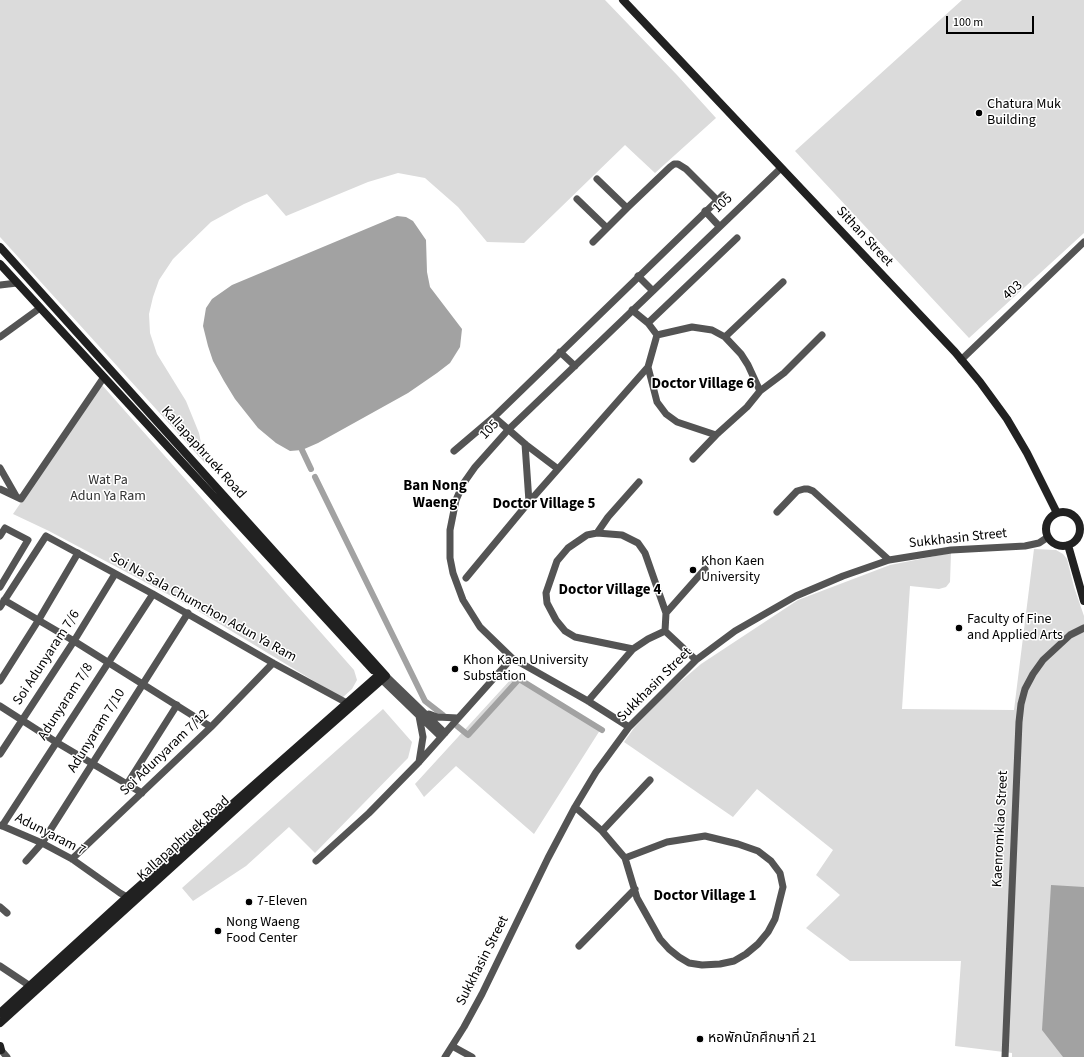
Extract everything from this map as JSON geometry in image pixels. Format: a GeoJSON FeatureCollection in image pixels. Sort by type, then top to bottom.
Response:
{"type":"FeatureCollection","features":[{"type":"Feature","properties":{"kind":"main road","name":"Sithan Street"},"geometry":{"type":"LineString","coordinates":[[623,0],[961,360],[985,388],[1007,419],[1027,453],[1057,513]]}},
{"type":"Feature","properties":{"kind":"main road","name":"Kallapaphruek Road"},"geometry":{"type":"LineString","coordinates":[[0,247],[382,676]]}},
{"type":"Feature","properties":{"kind":"main road","name":"Kallapaphruek Road"},"geometry":{"type":"LineString","coordinates":[[0,264],[382,676]]}},
{"type":"Feature","properties":{"kind":"main road"},"geometry":{"type":"LineString","coordinates":[[160,438],[167,433]]}},
{"type":"Feature","properties":{"kind":"main road"},"geometry":{"type":"LineString","coordinates":[[1057,513],[1070,513],[1079,524],[1080,529],[1076,538],[1068,545],[1059,545],[1050,541],[1048,537],[1046,532],[1048,520],[1057,513]]}},
{"type":"Feature","properties":{"kind":"main road"},"geometry":{"type":"LineString","coordinates":[[1068,545],[1084,602]]}},
{"type":"Feature","properties":{"kind":"main road","name":"Kallapaphruek Road"},"geometry":{"type":"LineString","coordinates":[[2,1008],[30,986],[127,897],[347,703],[382,676]]}},
{"type":"Feature","properties":{"kind":"main road","name":"Kallapaphruek Road"},"geometry":{"type":"LineString","coordinates":[[0,1023],[113,922],[382,676]]}},
{"type":"Feature","properties":{"kind":"main road"},"geometry":{"type":"LineString","coordinates":[[0,1029],[23,1001]]}},
{"type":"Feature","properties":{"kind":"street"},"geometry":{"type":"LineString","coordinates":[[593,242],[670,167],[678,164],[686,169],[717,200]]}},
{"type":"Feature","properties":{"kind":"street","name":"105"},"geometry":{"type":"LineString","coordinates":[[629,727],[588,701],[512,658],[480,627],[463,600],[453,573],[449,545],[452,516],[456,500],[463,484],[475,467],[508,430],[652,290],[781,168]]}},
{"type":"Feature","properties":{"kind":"street"},"geometry":{"type":"LineString","coordinates":[[597,179],[627,208]]}},
{"type":"Feature","properties":{"kind":"street"},"geometry":{"type":"LineString","coordinates":[[454,451],[494,417],[723,194]]}},
{"type":"Feature","properties":{"kind":"street"},"geometry":{"type":"LineString","coordinates":[[577,199],[607,228]]}},
{"type":"Feature","properties":{"kind":"street"},"geometry":{"type":"LineString","coordinates":[[705,211],[719,226]]}},
{"type":"Feature","properties":{"kind":"street"},"geometry":{"type":"LineString","coordinates":[[648,323],[737,238]]}},
{"type":"Feature","properties":{"kind":"street","name":"403"},"geometry":{"type":"LineString","coordinates":[[961,360],[1084,242]]}},
{"type":"Feature","properties":{"kind":"street"},"geometry":{"type":"LineString","coordinates":[[638,276],[652,290]]}},
{"type":"Feature","properties":{"kind":"street"},"geometry":{"type":"LineString","coordinates":[[725,337],[783,282]]}},
{"type":"Feature","properties":{"kind":"street"},"geometry":{"type":"LineString","coordinates":[[0,286],[17,283]]}},
{"type":"Feature","properties":{"kind":"street"},"geometry":{"type":"LineString","coordinates":[[0,337],[40,308]]}},
{"type":"Feature","properties":{"kind":"street"},"geometry":{"type":"LineString","coordinates":[[632,310],[648,323],[657,335]]}},
{"type":"Feature","properties":{"kind":"street"},"geometry":{"type":"LineString","coordinates":[[657,335],[692,327],[712,330],[725,337],[741,354],[748,365],[760,391]]}},
{"type":"Feature","properties":{"kind":"street"},"geometry":{"type":"LineString","coordinates":[[466,578],[529,502],[648,367],[657,335]]}},
{"type":"Feature","properties":{"kind":"street"},"geometry":{"type":"LineString","coordinates":[[694,459],[716,435],[747,407],[760,391],[784,373],[822,335]]}},
{"type":"Feature","properties":{"kind":"street"},"geometry":{"type":"LineString","coordinates":[[560,352],[575,366]]}},
{"type":"Feature","properties":{"kind":"street"},"geometry":{"type":"LineString","coordinates":[[648,367],[657,402],[666,414],[677,422],[716,435]]}},
{"type":"Feature","properties":{"kind":"street"},"geometry":{"type":"LineString","coordinates":[[0,489],[21,499],[104,377]]}},
{"type":"Feature","properties":{"kind":"street"},"geometry":{"type":"LineString","coordinates":[[494,417],[525,444],[558,469]]}},
{"type":"Feature","properties":{"kind":"street"},"geometry":{"type":"LineString","coordinates":[[525,444],[529,502]]}},
{"type":"Feature","properties":{"kind":"street"},"geometry":{"type":"LineString","coordinates":[[0,468],[16,497]]}},
{"type":"Feature","properties":{"kind":"street"},"geometry":{"type":"LineString","coordinates":[[597,533],[608,517],[639,482]]}},
{"type":"Feature","properties":{"kind":"street"},"geometry":{"type":"LineString","coordinates":[[776,512],[797,491],[808,489],[813,491],[889,560]]}},
{"type":"Feature","properties":{"kind":"street"},"geometry":{"type":"LineString","coordinates":[[0,536],[5,528],[28,540],[0,587]]}},
{"type":"Feature","properties":{"kind":"street"},"geometry":{"type":"LineString","coordinates":[[633,650],[574,636],[565,631],[556,620],[547,603],[546,593],[557,561],[568,548],[587,535],[597,533],[622,535],[638,543],[645,553],[666,613],[665,631]]}},
{"type":"Feature","properties":{"kind":"street","name":"Soi Na Sala Chumchon Adun Ya Ram"},"geometry":{"type":"LineString","coordinates":[[16,582],[46,536],[188,613],[273,663],[347,703]]}},
{"type":"Feature","properties":{"kind":"street","name":"Sukkhasin Street"},"geometry":{"type":"LineString","coordinates":[[445,1057],[482,994],[548,858],[574,808],[596,772],[629,727],[696,660],[735,631],[796,596],[843,576],[889,560],[951,550],[1025,546],[1039,543],[1048,537]]}},
{"type":"Feature","properties":{"kind":"street"},"geometry":{"type":"LineString","coordinates":[[0,681],[38,621],[78,553]]}},
{"type":"Feature","properties":{"kind":"street"},"geometry":{"type":"LineString","coordinates":[[666,613],[705,569]]}},
{"type":"Feature","properties":{"kind":"street","name":"Soi Adunyaram 7/6"},"geometry":{"type":"LineString","coordinates":[[0,754],[74,641],[115,574]]}},
{"type":"Feature","properties":{"kind":"street"},"geometry":{"type":"LineString","coordinates":[[0,607],[16,582],[6,576]]}},
{"type":"Feature","properties":{"kind":"street","name":"Adunyaram 7/8"},"geometry":{"type":"LineString","coordinates":[[1,825],[153,594]]}},
{"type":"Feature","properties":{"kind":"street"},"geometry":{"type":"LineString","coordinates":[[4,600],[74,641],[211,727]]}},
{"type":"Feature","properties":{"kind":"street","name":"Adunyaram 7/10"},"geometry":{"type":"LineString","coordinates":[[26,861],[42,843],[142,683],[188,613]]}},
{"type":"Feature","properties":{"kind":"street","name":"Kaenromklao Street"},"geometry":{"type":"LineString","coordinates":[[1004,1054],[1021,704],[1025,689],[1043,660],[1070,634],[1084,628]]}},
{"type":"Feature","properties":{"kind":"street"},"geometry":{"type":"LineString","coordinates":[[588,701],[633,650],[648,639],[665,631]]}},
{"type":"Feature","properties":{"kind":"street"},"geometry":{"type":"LineString","coordinates":[[665,631],[696,660]]}},
{"type":"Feature","properties":{"kind":"street"},"geometry":{"type":"LineString","coordinates":[[316,861],[369,813],[443,735],[512,658]]}},
{"type":"Feature","properties":{"kind":"street","name":"Soi Adunyaram 7/12"},"geometry":{"type":"LineString","coordinates":[[72,859],[211,727],[273,663]]}},
{"type":"Feature","properties":{"kind":"street"},"geometry":{"type":"LineString","coordinates":[[382,676],[443,735]]}},
{"type":"Feature","properties":{"kind":"street"},"geometry":{"type":"LineString","coordinates":[[127,784],[177,705]]}},
{"type":"Feature","properties":{"kind":"street"},"geometry":{"type":"LineString","coordinates":[[0,706],[56,742],[142,793]]}},
{"type":"Feature","properties":{"kind":"street"},"geometry":{"type":"LineString","coordinates":[[421,713],[437,717],[458,718]]}},
{"type":"Feature","properties":{"kind":"street"},"geometry":{"type":"LineString","coordinates":[[418,762],[423,737],[421,713]]}},
{"type":"Feature","properties":{"kind":"street"},"geometry":{"type":"LineString","coordinates":[[602,831],[650,780]]}},
{"type":"Feature","properties":{"kind":"street"},"geometry":{"type":"LineString","coordinates":[[574,808],[602,831],[625,858],[638,898],[660,939],[669,949],[689,963],[702,965],[720,964],[734,960],[746,954],[758,944],[768,932],[775,919],[782,887],[780,872],[771,861],[758,851],[738,844],[705,836],[667,842],[625,858]]}},
{"type":"Feature","properties":{"kind":"street","name":"Adunyaram 7"},"geometry":{"type":"LineString","coordinates":[[1,825],[42,843],[72,859],[127,897]]}},
{"type":"Feature","properties":{"kind":"street"},"geometry":{"type":"LineString","coordinates":[[579,946],[635,889]]}},
{"type":"Feature","properties":{"kind":"street"},"geometry":{"type":"LineString","coordinates":[[0,907],[7,913]]}},
{"type":"Feature","properties":{"kind":"street"},"geometry":{"type":"LineString","coordinates":[[0,966],[30,986]]}},
{"type":"Feature","properties":{"kind":"street"},"geometry":{"type":"LineString","coordinates":[[452,1046],[472,1057]]}},
{"type":"Feature","properties":{"kind":"street"},"geometry":{"type":"LineString","coordinates":[[0,1048],[7,1057]]}},
{"type":"Feature","properties":{"kind":"green space"},"geometry":{"type":"Polygon","coordinates":[[[0,0],[605,0],[716,118],[655,173],[625,145],[524,243],[487,242],[458,207],[425,178],[398,173],[368,182],[286,216],[267,194],[244,204],[211,222],[173,259],[159,280],[149,314],[150,333],[157,354],[186,401],[199,433],[205,463],[0,237],[0,0]]]}},
{"type":"Feature","properties":{"kind":"green space"},"geometry":{"type":"Polygon","coordinates":[[[962,0],[1084,0],[1084,233],[969,338],[795,151],[962,0]]]}},
{"type":"Feature","properties":{"kind":"green space","name":"Wat Pa Adun Ya Ram"},"geometry":{"type":"Polygon","coordinates":[[[102,385],[354,670],[357,680],[352,689],[342,698],[190,606],[49,531],[13,514],[102,385]]]}},
{"type":"Feature","properties":{"kind":"green space"},"geometry":{"type":"Polygon","coordinates":[[[1034,549],[1056,550],[1063,554],[1067,559],[1074,587],[1084,616],[1084,1057],[1012,1057],[1012,1053],[955,1046],[961,961],[850,961],[806,928],[840,895],[816,875],[833,850],[757,789],[733,817],[624,742],[634,728],[667,693],[701,664],[798,600],[890,565],[951,553],[950,582],[946,587],[939,589],[910,586],[902,709],[1014,710],[1034,549]]]}},
{"type":"Feature","properties":{"kind":"green space"},"geometry":{"type":"Polygon","coordinates":[[[512,678],[602,727],[534,834],[456,766],[424,797],[415,784],[512,678]]]}},
{"type":"Feature","properties":{"kind":"green space"},"geometry":{"type":"Polygon","coordinates":[[[383,709],[412,742],[408,758],[315,853],[289,827],[246,866],[193,901],[182,888],[383,709]]]}},
{"type":"Feature","properties":{"kind":"shaded area"},"geometry":{"type":"Polygon","coordinates":[[[397,216],[406,217],[413,221],[426,240],[427,272],[430,287],[462,329],[460,347],[450,363],[408,393],[318,443],[302,450],[290,451],[276,443],[258,428],[235,399],[224,381],[213,361],[203,326],[206,308],[212,299],[232,285],[397,216]]]}},
{"type":"Feature","properties":{"kind":"shaded area"},"geometry":{"type":"Polygon","coordinates":[[[1051,885],[1084,887],[1084,1057],[1063,1057],[1042,1030],[1051,885]]]}},
{"type":"Feature","properties":{"kind":"waterway"},"geometry":{"type":"LineString","coordinates":[[302,450],[311,469]]}},
{"type":"Feature","properties":{"kind":"waterway"},"geometry":{"type":"LineString","coordinates":[[315,477],[425,701],[443,715]]}},
{"type":"Feature","properties":{"kind":"waterway"},"geometry":{"type":"LineString","coordinates":[[457,726],[468,735],[519,679],[602,730]]}},
{"type":"Feature","properties":{"kind":"place","name":"Chatura Muk Building"},"geometry":{"type":"Point","coordinates":[979,113]}},
{"type":"Feature","properties":{"kind":"place","name":"Khon Kaen University"},"geometry":{"type":"Point","coordinates":[693,570]}},
{"type":"Feature","properties":{"kind":"place","name":"Faculty of Fine and Applied Arts"},"geometry":{"type":"Point","coordinates":[959,628]}},
{"type":"Feature","properties":{"kind":"place","name":"Khon Kaen University Substation"},"geometry":{"type":"Point","coordinates":[455,669]}},
{"type":"Feature","properties":{"kind":"place","name":"7-Eleven"},"geometry":{"type":"Point","coordinates":[249,902]}},
{"type":"Feature","properties":{"kind":"place","name":"Nong Waeng Food Center"},"geometry":{"type":"Point","coordinates":[218,931]}},
{"type":"Feature","properties":{"kind":"place","name":"หอพักนักศึกษาที่ 21"},"geometry":{"type":"Point","coordinates":[700,1039]}},
{"type":"Feature","properties":{"kind":"district","name":"Doctor Village 6"},"geometry":{"type":"Point","coordinates":[703,385]}},
{"type":"Feature","properties":{"kind":"district","name":"Ban Nong Waeng"},"geometry":{"type":"Point","coordinates":[435,496]}},
{"type":"Feature","properties":{"kind":"district","name":"Doctor Village 5"},"geometry":{"type":"Point","coordinates":[544,505]}},
{"type":"Feature","properties":{"kind":"district","name":"Doctor Village 4"},"geometry":{"type":"Point","coordinates":[610,591]}},
{"type":"Feature","properties":{"kind":"district","name":"Doctor Village 1"},"geometry":{"type":"Point","coordinates":[705,897]}}]}
